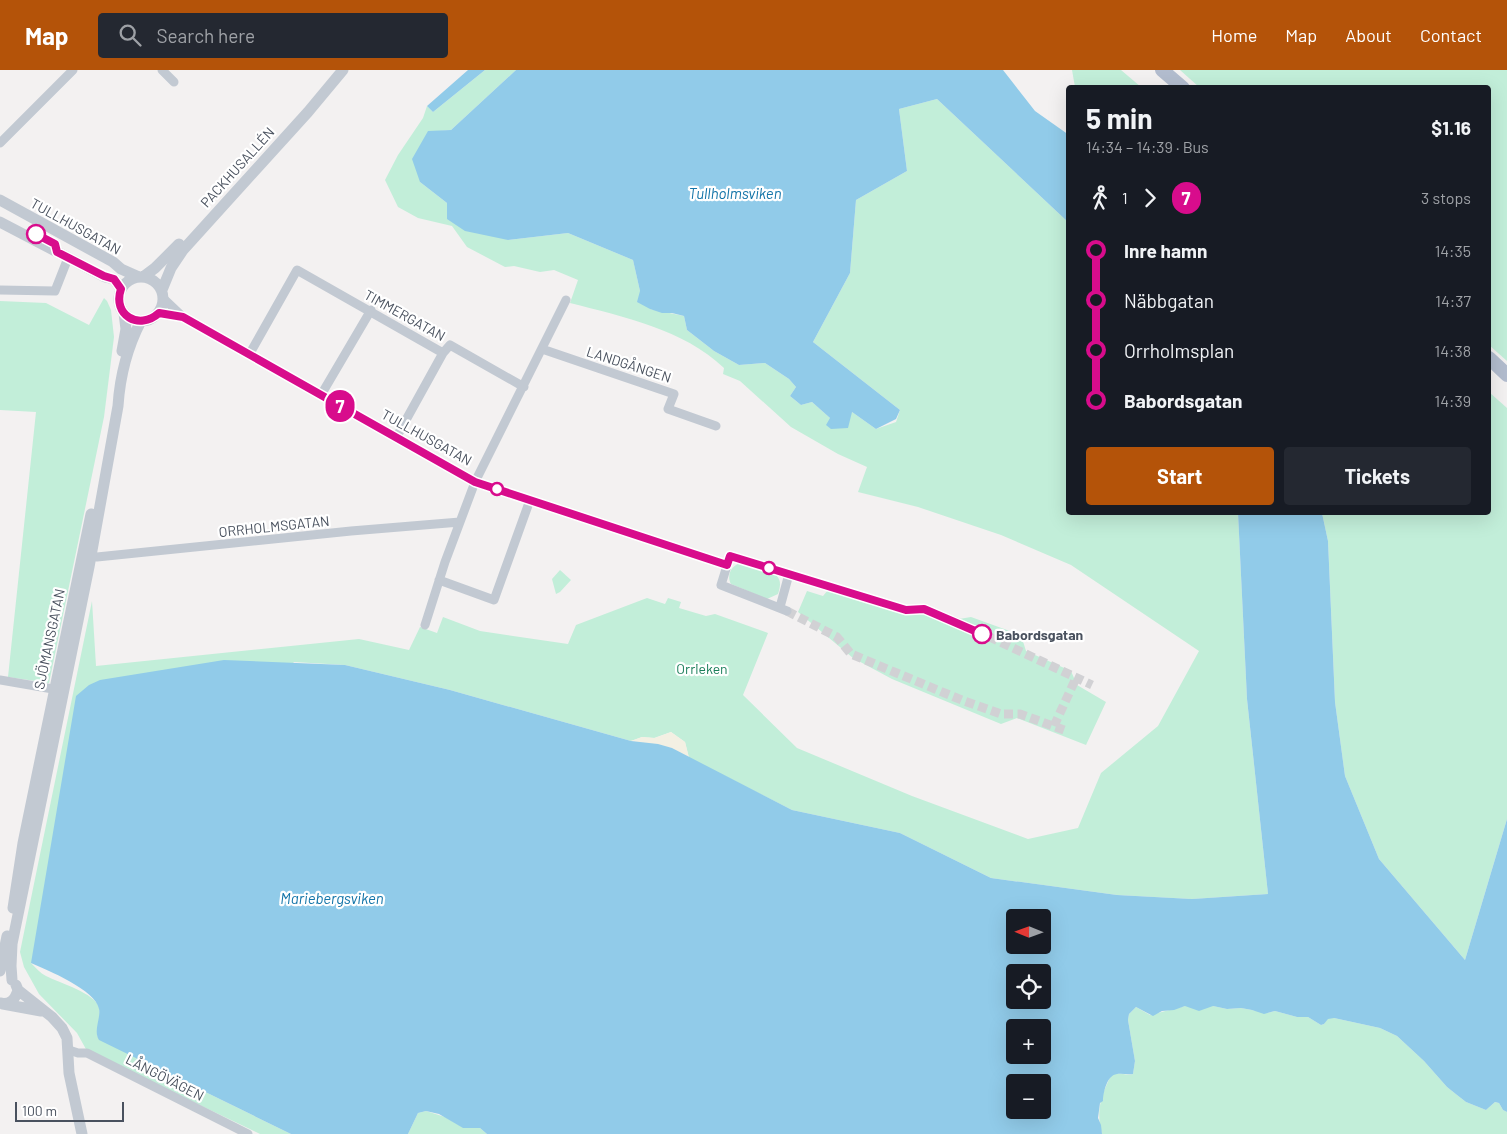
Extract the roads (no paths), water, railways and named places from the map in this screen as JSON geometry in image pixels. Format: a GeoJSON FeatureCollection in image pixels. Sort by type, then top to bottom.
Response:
{"type":"FeatureCollection","features":[{"type":"Feature","properties":{"kind":"main road"},"geometry":{"type":"LineString","coordinates":[[1162,70],[1180,85]]}},
{"type":"Feature","properties":{"kind":"main road"},"geometry":{"type":"LineString","coordinates":[[1166,70],[1181,85]]}},
{"type":"Feature","properties":{"kind":"main road"},"geometry":{"type":"LineString","coordinates":[[1491,360],[1507,375]]}},
{"type":"Feature","properties":{"kind":"street"},"geometry":{"type":"LineString","coordinates":[[0,143],[72,70]]}},
{"type":"Feature","properties":{"kind":"street"},"geometry":{"type":"LineString","coordinates":[[162,70],[174,82]]}},
{"type":"Feature","properties":{"kind":"street","name":"PACKHUSALLÉN"},"geometry":{"type":"LineString","coordinates":[[144,277],[161,271],[173,252],[298,113],[323,84],[332,70]]}},
{"type":"Feature","properties":{"kind":"street","name":"PACKHUSALLÉN"},"geometry":{"type":"LineString","coordinates":[[163,294],[171,268],[183,250],[308,112],[343,70]]}},
{"type":"Feature","properties":{"kind":"street","name":"TULLHUSGATAN"},"geometry":{"type":"LineString","coordinates":[[0,200],[113,262],[121,269],[144,277]]}},
{"type":"Feature","properties":{"kind":"street"},"geometry":{"type":"LineString","coordinates":[[0,222],[104,276],[114,279],[121,289]]}},
{"type":"Feature","properties":{"kind":"street"},"geometry":{"type":"LineString","coordinates":[[0,290],[55,291],[68,258]]}},
{"type":"Feature","properties":{"kind":"street","name":"TIMMERGATAN"},"geometry":{"type":"LineString","coordinates":[[249,354],[297,270],[371,310],[443,353],[450,345],[524,387]]}},
{"type":"Feature","properties":{"kind":"street"},"geometry":{"type":"LineString","coordinates":[[104,276],[122,308],[129,317],[144,321],[159,313],[163,294],[159,285],[144,277],[132,279],[121,289],[119,295],[122,308]]}},
{"type":"Feature","properties":{"kind":"street","name":"TULLHUSGATAN"},"geometry":{"type":"LineString","coordinates":[[163,294],[183,317],[475,482],[727,565]]}},
{"type":"Feature","properties":{"kind":"street"},"geometry":{"type":"LineString","coordinates":[[425,625],[439,580],[475,482],[566,300]]}},
{"type":"Feature","properties":{"kind":"street","name":"SJÖMANSGATAN"},"geometry":{"type":"LineString","coordinates":[[0,972],[53,689],[90,521],[126,329],[122,308]]}},
{"type":"Feature","properties":{"kind":"street"},"geometry":{"type":"LineString","coordinates":[[321,395],[371,310]]}},
{"type":"Feature","properties":{"kind":"street","name":"TULLHUSGATAN"},"geometry":{"type":"LineString","coordinates":[[159,313],[183,317]]}},
{"type":"Feature","properties":{"kind":"street","name":"SJÖMANSGATAN"},"geometry":{"type":"LineString","coordinates":[[15,985],[10,966],[12,944],[91,556],[118,406],[119,390],[130,342],[144,321]]}},
{"type":"Feature","properties":{"kind":"street","name":"LANDGÅNGEN"},"geometry":{"type":"LineString","coordinates":[[542,349],[674,394],[668,409],[716,426]]}},
{"type":"Feature","properties":{"kind":"street"},"geometry":{"type":"LineString","coordinates":[[396,438],[443,353]]}},
{"type":"Feature","properties":{"kind":"street"},"geometry":{"type":"LineString","coordinates":[[439,580],[494,600],[530,500]]}},
{"type":"Feature","properties":{"kind":"street","name":"ORRHOLMSGATAN"},"geometry":{"type":"LineString","coordinates":[[91,556],[97,558],[351,531],[460,522]]}},
{"type":"Feature","properties":{"kind":"street"},"geometry":{"type":"LineString","coordinates":[[730,556],[793,576],[783,609],[721,585],[727,565],[730,556]]}},
{"type":"Feature","properties":{"kind":"street"},"geometry":{"type":"LineString","coordinates":[[0,680],[53,689]]}},
{"type":"Feature","properties":{"kind":"street"},"geometry":{"type":"LineString","coordinates":[[0,978],[6,977],[62,1028],[67,1038],[69,1073],[82,1134]]}},
{"type":"Feature","properties":{"kind":"street"},"geometry":{"type":"LineString","coordinates":[[2,1003],[14,999],[15,985]]}},
{"type":"Feature","properties":{"kind":"street"},"geometry":{"type":"LineString","coordinates":[[2,1003],[44,1011]]}},
{"type":"Feature","properties":{"kind":"street","name":"LÅNGÖVÄGEN"},"geometry":{"type":"LineString","coordinates":[[69,1050],[78,1053],[88,1053],[248,1134]]}},
{"type":"Feature","properties":{"kind":"water"},"geometry":{"type":"Polygon","coordinates":[[[468,70],[485,70],[433,112],[427,106],[468,70]]]}},
{"type":"Feature","properties":{"kind":"water","name":"Tullholmsviken"},"geometry":{"type":"Polygon","coordinates":[[[516,70],[1003,70],[1035,111],[1066,133],[1066,220],[937,99],[899,109],[907,171],[856,200],[850,273],[813,342],[900,410],[896,419],[876,429],[852,412],[848,428],[831,429],[826,425],[830,418],[812,402],[801,405],[790,396],[796,387],[789,379],[765,363],[739,365],[714,351],[687,330],[684,316],[662,313],[637,302],[640,291],[633,260],[568,233],[508,240],[465,231],[447,219],[447,203],[420,182],[412,159],[428,131],[451,130],[516,70]]]}},
{"type":"Feature","properties":{"kind":"water","name":"Mariebergsviken"},"geometry":{"type":"Polygon","coordinates":[[[1238,515],[1322,515],[1328,541],[1335,702],[1345,776],[1379,859],[1465,960],[1507,819],[1507,1112],[1503,1110],[1499,1103],[1495,1102],[1486,1110],[1466,1102],[1447,1087],[1424,1061],[1397,1036],[1380,1028],[1334,1018],[1328,1019],[1321,1025],[1308,1017],[1297,1017],[1275,1011],[1264,1014],[1241,1008],[1227,1009],[1213,1006],[1199,1011],[1185,1006],[1174,1010],[1162,1011],[1153,1016],[1136,1007],[1129,1014],[1128,1020],[1135,1061],[1133,1074],[1117,1074],[1108,1081],[1103,1101],[1100,1103],[1098,1118],[1102,1134],[487,1134],[480,1128],[463,1128],[439,1114],[426,1111],[418,1113],[408,1134],[291,1134],[99,1040],[97,1033],[99,1009],[96,1002],[70,981],[31,963],[76,696],[89,685],[100,680],[224,660],[345,665],[450,690],[631,741],[658,744],[672,748],[792,810],[900,833],[991,878],[1117,895],[1192,899],[1268,894],[1247,699],[1238,515]]]}},
{"type":"Feature","properties":{"kind":"tunnel"},"geometry":{"type":"LineString","coordinates":[[797,577],[906,610],[923,609],[964,625],[1092,685]]}},
{"type":"Feature","properties":{"kind":"tunnel"},"geometry":{"type":"LineString","coordinates":[[787,611],[837,637],[851,654],[964,701],[1001,714],[1020,714],[1064,730]]}},
{"type":"Feature","properties":{"kind":"tunnel"},"geometry":{"type":"LineString","coordinates":[[1054,726],[1076,678]]}},
{"type":"Feature","properties":{"kind":"place","name":"Babordsgatan"},"geometry":{"type":"Point","coordinates":[982,634]}},
{"type":"Feature","properties":{"kind":"park label","name":"Orrleken"},"geometry":{"type":"Point","coordinates":[702,668]}}]}
